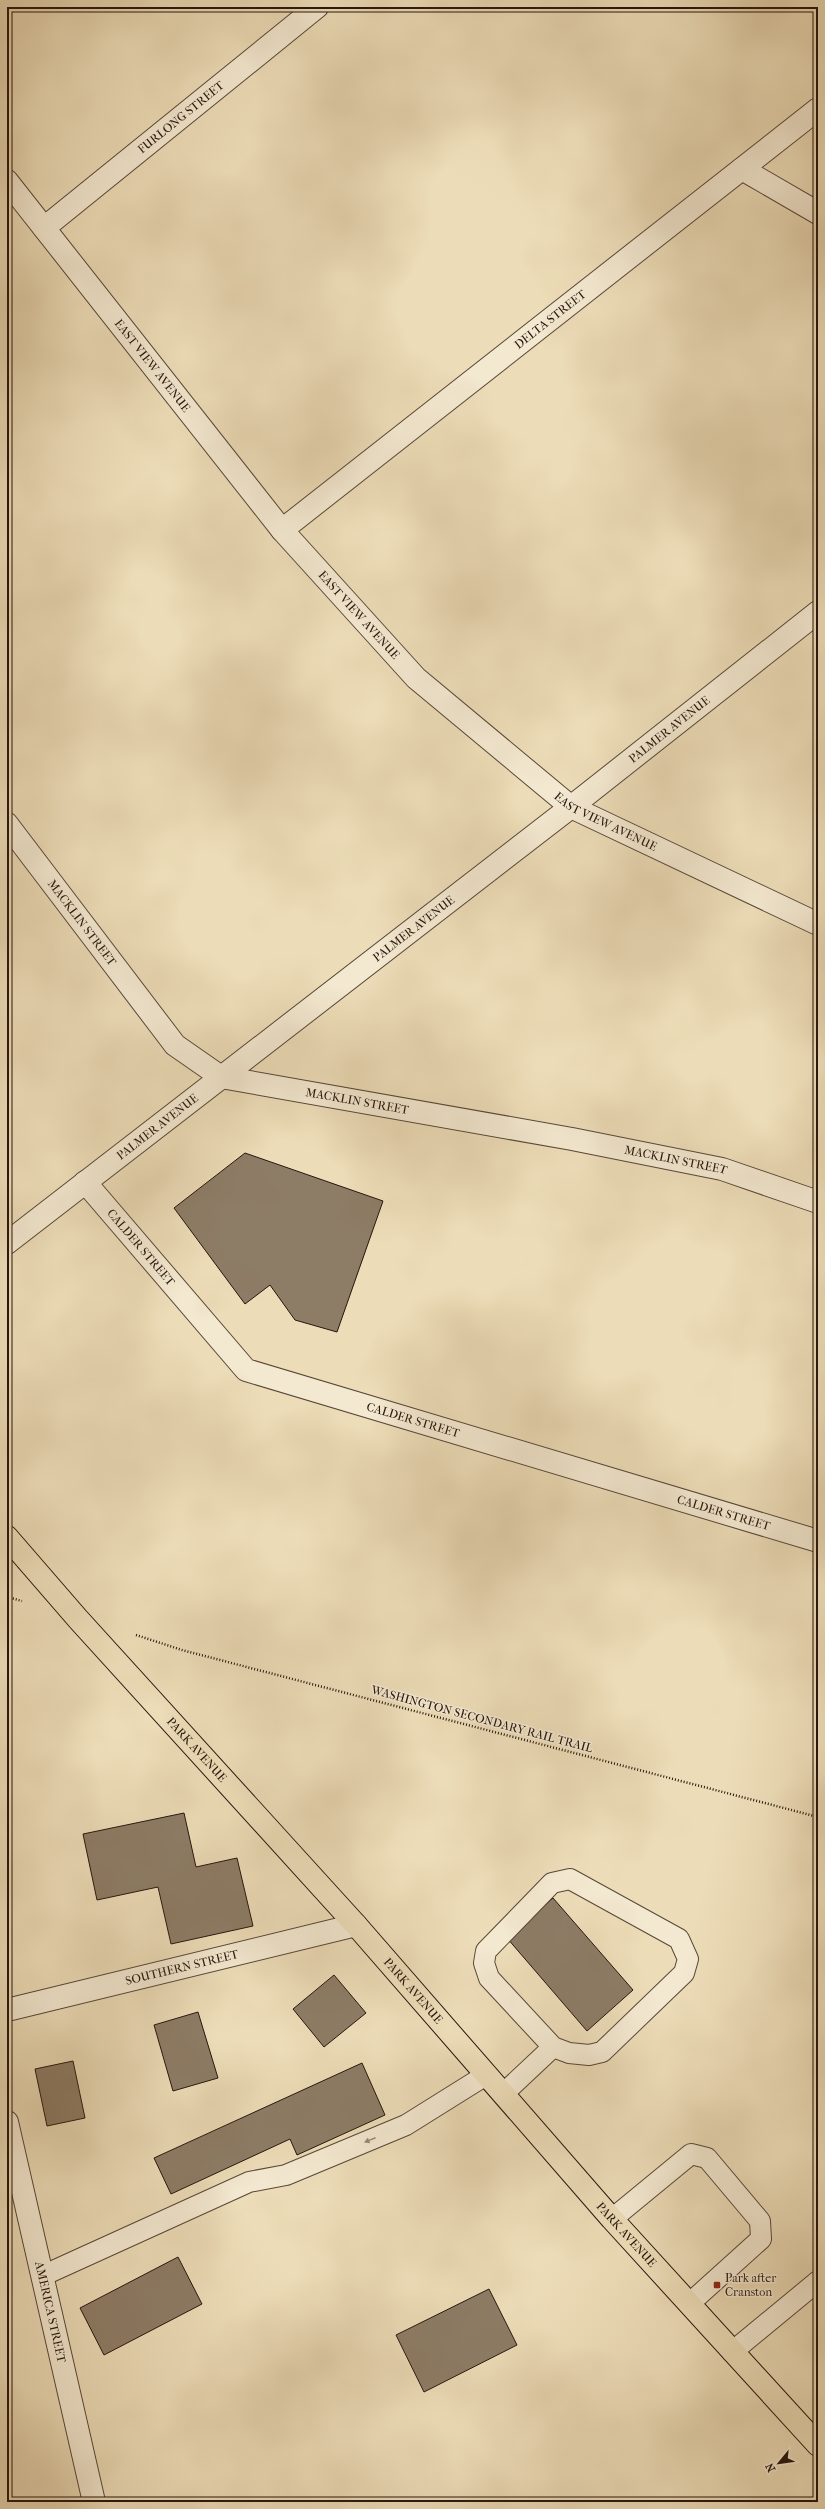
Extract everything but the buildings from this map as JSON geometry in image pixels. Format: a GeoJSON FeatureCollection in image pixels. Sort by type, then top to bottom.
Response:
{"type":"FeatureCollection","features":[{"type":"Feature","properties":{"kind":"main road","name":"PARK AVENUE"},"geometry":{"type":"LineString","coordinates":[[7,1537],[78,1619],[356,1925],[612,2219],[818,2445]]}},
{"type":"Feature","properties":{"kind":"street","name":"FURLONG STREET"},"geometry":{"type":"LineString","coordinates":[[44,228],[318,7]]}},
{"type":"Feature","properties":{"kind":"street","name":"DELTA STREET"},"geometry":{"type":"LineString","coordinates":[[282,530],[818,109]]}},
{"type":"Feature","properties":{"kind":"street"},"geometry":{"type":"LineString","coordinates":[[742,169],[818,213]]}},
{"type":"Feature","properties":{"kind":"street","name":"EAST VIEW AVENUE"},"geometry":{"type":"LineString","coordinates":[[7,181],[282,530],[416,678],[571,807],[818,924]]}},
{"type":"Feature","properties":{"kind":"street","name":"PALMER AVENUE"},"geometry":{"type":"LineString","coordinates":[[7,1243],[571,807],[818,612]]}},
{"type":"Feature","properties":{"kind":"street","name":"MACKLIN STREET"},"geometry":{"type":"LineString","coordinates":[[7,824],[175,1044],[221,1077],[572,1139],[722,1169],[818,1202]]}},
{"type":"Feature","properties":{"kind":"street","name":"CALDER STREET"},"geometry":{"type":"LineString","coordinates":[[84,1182],[246,1370],[818,1541]]}},
{"type":"Feature","properties":{"kind":"street","name":"SOUTHERN STREET"},"geometry":{"type":"LineString","coordinates":[[7,2010],[356,1925]]}},
{"type":"Feature","properties":{"kind":"street","name":"AMERICA STREET"},"geometry":{"type":"LineString","coordinates":[[7,2122],[94,2502]]}},
{"type":"Feature","properties":{"kind":"lane"},"geometry":{"type":"LineString","coordinates":[[570,1879],[679,1939],[688,1959],[684,1973],[602,2052],[589,2055],[570,2053],[553,2047],[489,1978],[484,1963],[486,1951],[552,1883],[570,1879]]}},
{"type":"Feature","properties":{"kind":"lane"},"geometry":{"type":"LineString","coordinates":[[503,2094],[553,2047]]}},
{"type":"Feature","properties":{"kind":"lane"},"geometry":{"type":"LineString","coordinates":[[42,2276],[249,2182],[286,2175],[406,2125],[486,2075]]}},
{"type":"Feature","properties":{"kind":"lane"},"geometry":{"type":"LineString","coordinates":[[612,2219],[691,2154],[707,2158],[760,2221],[761,2239],[690,2303]]}},
{"type":"Feature","properties":{"kind":"lane"},"geometry":{"type":"LineString","coordinates":[[732,2352],[818,2281]]}},
{"type":"Feature","properties":{"kind":"path"},"geometry":{"type":"LineString","coordinates":[[7,1597],[17,1600]]}},
{"type":"Feature","properties":{"kind":"path","name":"WASHINGTON SECONDARY RAIL TRAIL"},"geometry":{"type":"LineString","coordinates":[[142,1637],[182,1650],[818,1817]]}},
{"type":"Feature","properties":{"kind":"place","name":"Park after Cranston"},"geometry":{"type":"Point","coordinates":[717,2285]}}]}
